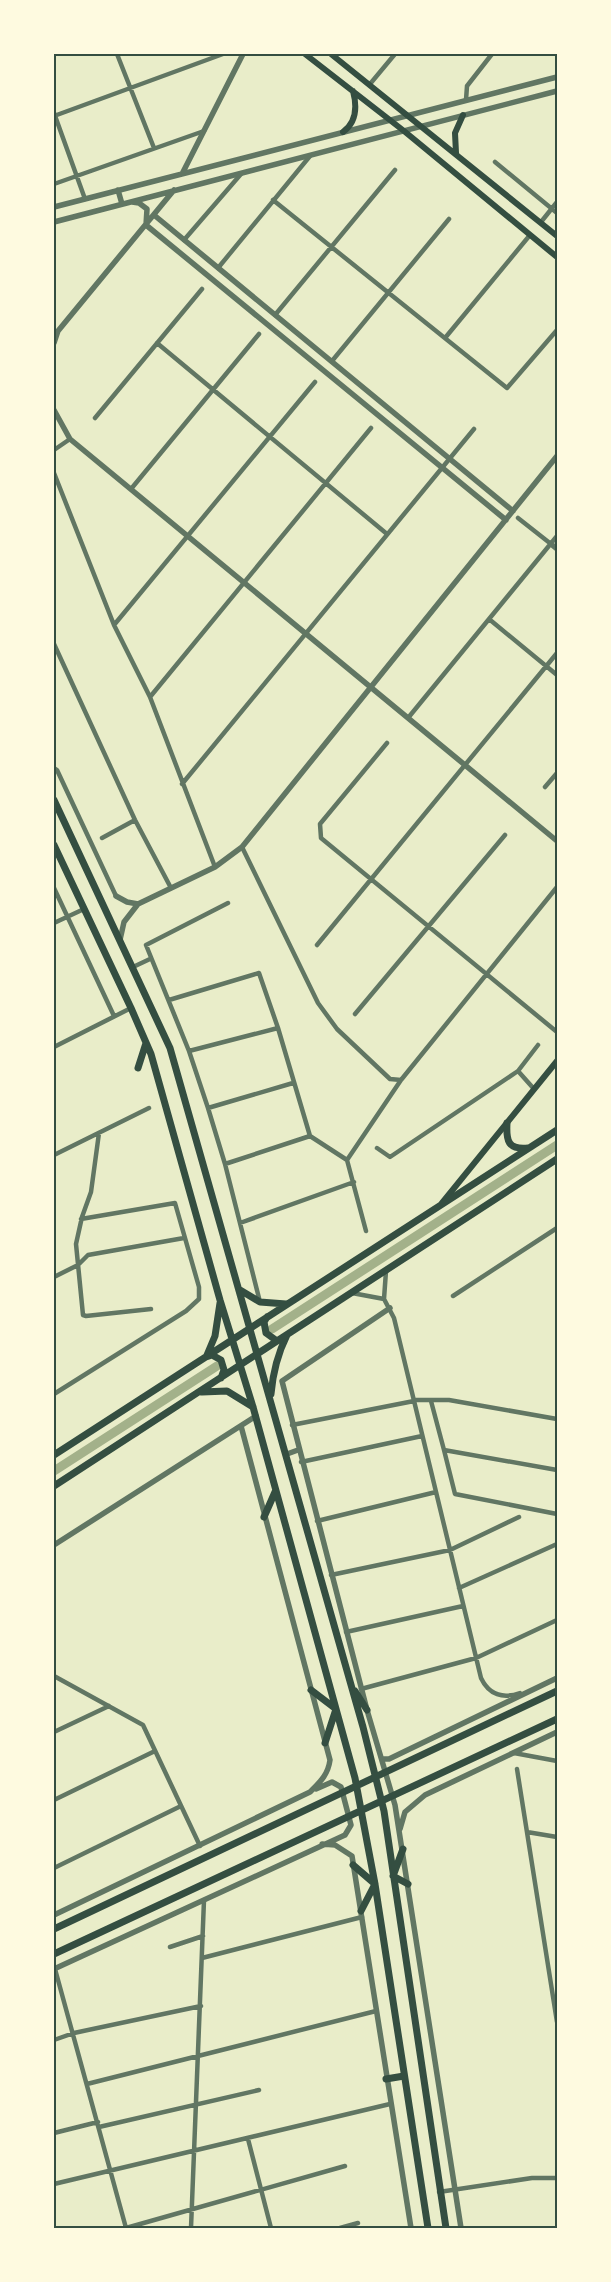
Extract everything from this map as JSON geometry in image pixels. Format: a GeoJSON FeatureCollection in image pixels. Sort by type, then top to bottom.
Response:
{"type":"FeatureCollection","features":[{"type":"Feature","properties":{"kind":"main road"},"geometry":{"type":"LineString","coordinates":[[305,54],[404,131],[557,257]]}},
{"type":"Feature","properties":{"kind":"main road"},"geometry":{"type":"LineString","coordinates":[[331,54],[410,115],[557,236]]}},
{"type":"Feature","properties":{"kind":"main road"},"geometry":{"type":"LineString","coordinates":[[343,132],[349,128],[355,114],[353,91]]}},
{"type":"Feature","properties":{"kind":"main road"},"geometry":{"type":"LineString","coordinates":[[456,153],[455,133],[463,115]]}},
{"type":"Feature","properties":{"kind":"main road"},"geometry":{"type":"LineString","coordinates":[[54,800],[170,1048],[287,1454],[375,1772],[384,1811],[439,2192],[446,2228]]}},
{"type":"Feature","properties":{"kind":"main road"},"geometry":{"type":"LineString","coordinates":[[54,845],[146,1043],[220,1300],[256,1416],[275,1492],[355,1778],[375,1884],[428,2228]]}},
{"type":"Feature","properties":{"kind":"main road"},"geometry":{"type":"LineString","coordinates":[[138,1068],[146,1043]]}},
{"type":"Feature","properties":{"kind":"main road"},"geometry":{"type":"LineString","coordinates":[[439,1206],[557,1061]]}},
{"type":"Feature","properties":{"kind":"main road"},"geometry":{"type":"LineString","coordinates":[[507,1123],[506,1138],[510,1144],[517,1149],[529,1148]]}},
{"type":"Feature","properties":{"kind":"main road"},"geometry":{"type":"LineString","coordinates":[[54,1456],[557,1130]]}},
{"type":"Feature","properties":{"kind":"main road"},"geometry":{"type":"LineString","coordinates":[[54,1486],[557,1159]]}},
{"type":"Feature","properties":{"kind":"main road"},"geometry":{"type":"LineString","coordinates":[[240,1290],[260,1302],[286,1304]]}},
{"type":"Feature","properties":{"kind":"main road"},"geometry":{"type":"LineString","coordinates":[[206,1357],[215,1336],[220,1300]]}},
{"type":"Feature","properties":{"kind":"main road"},"geometry":{"type":"LineString","coordinates":[[268,1316],[264,1322],[264,1330],[270,1339],[277,1341]]}},
{"type":"Feature","properties":{"kind":"main road"},"geometry":{"type":"LineString","coordinates":[[271,1400],[272,1373],[277,1355],[287,1335]]}},
{"type":"Feature","properties":{"kind":"main road"},"geometry":{"type":"LineString","coordinates":[[206,1357],[212,1355],[221,1360],[224,1366],[221,1378]]}},
{"type":"Feature","properties":{"kind":"main road"},"geometry":{"type":"LineString","coordinates":[[199,1392],[227,1391],[253,1407]]}},
{"type":"Feature","properties":{"kind":"main road"},"geometry":{"type":"LineString","coordinates":[[264,1517],[275,1492]]}},
{"type":"Feature","properties":{"kind":"main road"},"geometry":{"type":"LineString","coordinates":[[350,1682],[367,1710]]}},
{"type":"Feature","properties":{"kind":"main road"},"geometry":{"type":"LineString","coordinates":[[311,1690],[336,1709]]}},
{"type":"Feature","properties":{"kind":"main road"},"geometry":{"type":"LineString","coordinates":[[54,1929],[557,1692]]}},
{"type":"Feature","properties":{"kind":"main road"},"geometry":{"type":"LineString","coordinates":[[325,1743],[336,1709]]}},
{"type":"Feature","properties":{"kind":"main road"},"geometry":{"type":"LineString","coordinates":[[54,1954],[557,1719]]}},
{"type":"Feature","properties":{"kind":"main road"},"geometry":{"type":"LineString","coordinates":[[393,1876],[402,1849]]}},
{"type":"Feature","properties":{"kind":"main road"},"geometry":{"type":"LineString","coordinates":[[353,1866],[375,1884]]}},
{"type":"Feature","properties":{"kind":"main road"},"geometry":{"type":"LineString","coordinates":[[393,1876],[408,1884]]}},
{"type":"Feature","properties":{"kind":"main road"},"geometry":{"type":"LineString","coordinates":[[361,1914],[375,1884]]}},
{"type":"Feature","properties":{"kind":"main road"},"geometry":{"type":"LineString","coordinates":[[386,2079],[404,2076]]}},
{"type":"Feature","properties":{"kind":"street"},"geometry":{"type":"LineString","coordinates":[[117,54],[154,148]]}},
{"type":"Feature","properties":{"kind":"street"},"geometry":{"type":"LineString","coordinates":[[85,199],[54,115],[223,54]]}},
{"type":"Feature","properties":{"kind":"street"},"geometry":{"type":"LineString","coordinates":[[182,174],[243,54]]}},
{"type":"Feature","properties":{"kind":"street"},"geometry":{"type":"LineString","coordinates":[[370,84],[396,54]]}},
{"type":"Feature","properties":{"kind":"street"},"geometry":{"type":"LineString","coordinates":[[466,100],[467,86],[492,54]]}},
{"type":"Feature","properties":{"kind":"street"},"geometry":{"type":"LineString","coordinates":[[54,207],[557,77]]}},
{"type":"Feature","properties":{"kind":"street"},"geometry":{"type":"LineString","coordinates":[[54,222],[557,91]]}},
{"type":"Feature","properties":{"kind":"street"},"geometry":{"type":"LineString","coordinates":[[54,184],[204,131]]}},
{"type":"Feature","properties":{"kind":"street"},"geometry":{"type":"LineString","coordinates":[[218,268],[311,155]]}},
{"type":"Feature","properties":{"kind":"street"},"geometry":{"type":"LineString","coordinates":[[495,162],[557,213]]}},
{"type":"Feature","properties":{"kind":"street"},"geometry":{"type":"LineString","coordinates":[[267,324],[395,170]]}},
{"type":"Feature","properties":{"kind":"street"},"geometry":{"type":"LineString","coordinates":[[184,240],[241,173]]}},
{"type":"Feature","properties":{"kind":"street"},"geometry":{"type":"LineString","coordinates":[[118,190],[122,204]]}},
{"type":"Feature","properties":{"kind":"street"},"geometry":{"type":"LineString","coordinates":[[54,343],[58,331],[174,190]]}},
{"type":"Feature","properties":{"kind":"street"},"geometry":{"type":"LineString","coordinates":[[273,200],[507,388],[557,330]]}},
{"type":"Feature","properties":{"kind":"street"},"geometry":{"type":"LineString","coordinates":[[130,202],[139,203],[147,209],[146,225]]}},
{"type":"Feature","properties":{"kind":"street"},"geometry":{"type":"LineString","coordinates":[[540,222],[557,202]]}},
{"type":"Feature","properties":{"kind":"street"},"geometry":{"type":"LineString","coordinates":[[154,215],[513,511]]}},
{"type":"Feature","properties":{"kind":"street"},"geometry":{"type":"LineString","coordinates":[[332,362],[449,219]]}},
{"type":"Feature","properties":{"kind":"street"},"geometry":{"type":"LineString","coordinates":[[146,225],[506,520]]}},
{"type":"Feature","properties":{"kind":"street"},"geometry":{"type":"LineString","coordinates":[[445,338],[530,235]]}},
{"type":"Feature","properties":{"kind":"street"},"geometry":{"type":"LineString","coordinates":[[95,418],[202,289]]}},
{"type":"Feature","properties":{"kind":"street"},"geometry":{"type":"LineString","coordinates":[[131,489],[259,334]]}},
{"type":"Feature","properties":{"kind":"street"},"geometry":{"type":"LineString","coordinates":[[156,344],[387,534]]}},
{"type":"Feature","properties":{"kind":"street"},"geometry":{"type":"LineString","coordinates":[[114,625],[315,382]]}},
{"type":"Feature","properties":{"kind":"street"},"geometry":{"type":"LineString","coordinates":[[380,417],[388,408]]}},
{"type":"Feature","properties":{"kind":"street"},"geometry":{"type":"LineString","coordinates":[[54,410],[70,439],[557,841]]}},
{"type":"Feature","properties":{"kind":"street"},"geometry":{"type":"LineString","coordinates":[[150,697],[371,428]]}},
{"type":"Feature","properties":{"kind":"street"},"geometry":{"type":"LineString","coordinates":[[182,784],[474,429]]}},
{"type":"Feature","properties":{"kind":"street"},"geometry":{"type":"LineString","coordinates":[[54,450],[70,439]]}},
{"type":"Feature","properties":{"kind":"street"},"geometry":{"type":"LineString","coordinates":[[120,940],[124,922],[138,904],[216,867],[242,847],[557,456]]}},
{"type":"Feature","properties":{"kind":"street"},"geometry":{"type":"LineString","coordinates":[[54,473],[114,625],[150,697],[182,784],[216,867]]}},
{"type":"Feature","properties":{"kind":"street"},"geometry":{"type":"LineString","coordinates":[[518,518],[557,549]]}},
{"type":"Feature","properties":{"kind":"street"},"geometry":{"type":"LineString","coordinates":[[408,718],[557,536]]}},
{"type":"Feature","properties":{"kind":"street"},"geometry":{"type":"LineString","coordinates":[[489,619],[557,675]]}},
{"type":"Feature","properties":{"kind":"street"},"geometry":{"type":"LineString","coordinates":[[54,644],[135,820],[171,888]]}},
{"type":"Feature","properties":{"kind":"street"},"geometry":{"type":"LineString","coordinates":[[317,945],[557,653]]}},
{"type":"Feature","properties":{"kind":"street"},"geometry":{"type":"LineString","coordinates":[[387,743],[320,824],[318,832],[321,838],[557,1032]]}},
{"type":"Feature","properties":{"kind":"street"},"geometry":{"type":"LineString","coordinates":[[54,768],[57,770],[116,896],[127,902],[138,904]]}},
{"type":"Feature","properties":{"kind":"street"},"geometry":{"type":"LineString","coordinates":[[545,787],[557,773]]}},
{"type":"Feature","properties":{"kind":"street"},"geometry":{"type":"LineString","coordinates":[[102,838],[135,820]]}},
{"type":"Feature","properties":{"kind":"street"},"geometry":{"type":"LineString","coordinates":[[355,1014],[505,835]]}},
{"type":"Feature","properties":{"kind":"street"},"geometry":{"type":"LineString","coordinates":[[242,847],[318,1003],[337,1029],[390,1079],[401,1080]]}},
{"type":"Feature","properties":{"kind":"street"},"geometry":{"type":"LineString","coordinates":[[347,1160],[401,1080],[557,887]]}},
{"type":"Feature","properties":{"kind":"street"},"geometry":{"type":"LineString","coordinates":[[54,888],[114,1016]]}},
{"type":"Feature","properties":{"kind":"street"},"geometry":{"type":"LineString","coordinates":[[228,903],[146,945],[150,960],[189,1051],[208,1108],[225,1164],[260,1302]]}},
{"type":"Feature","properties":{"kind":"street"},"geometry":{"type":"LineString","coordinates":[[54,923],[84,909]]}},
{"type":"Feature","properties":{"kind":"street"},"geometry":{"type":"LineString","coordinates":[[133,967],[150,960]]}},
{"type":"Feature","properties":{"kind":"street"},"geometry":{"type":"LineString","coordinates":[[168,1000],[259,973],[278,1028],[310,1136],[347,1160],[366,1231]]}},
{"type":"Feature","properties":{"kind":"street"},"geometry":{"type":"LineString","coordinates":[[54,1047],[131,1008]]}},
{"type":"Feature","properties":{"kind":"street"},"geometry":{"type":"LineString","coordinates":[[189,1051],[278,1028]]}},
{"type":"Feature","properties":{"kind":"street"},"geometry":{"type":"LineString","coordinates":[[377,1148],[390,1157],[518,1071],[538,1045]]}},
{"type":"Feature","properties":{"kind":"street"},"geometry":{"type":"LineString","coordinates":[[518,1071],[534,1089]]}},
{"type":"Feature","properties":{"kind":"street"},"geometry":{"type":"LineString","coordinates":[[208,1108],[293,1083]]}},
{"type":"Feature","properties":{"kind":"street"},"geometry":{"type":"LineString","coordinates":[[54,1156],[149,1108]]}},
{"type":"Feature","properties":{"kind":"street"},"geometry":{"type":"LineString","coordinates":[[100,1133],[91,1192],[81,1219],[76,1244],[83,1315],[151,1308]]}},
{"type":"Feature","properties":{"kind":"street"},"geometry":{"type":"LineString","coordinates":[[225,1164],[310,1136]]}},
{"type":"Feature","properties":{"kind":"street"},"geometry":{"type":"LineString","coordinates":[[240,1223],[354,1182]]}},
{"type":"Feature","properties":{"kind":"street"},"geometry":{"type":"LineString","coordinates":[[54,1394],[194,1305],[199,1299],[199,1287],[175,1203],[81,1219]]}},
{"type":"Feature","properties":{"kind":"street"},"geometry":{"type":"LineString","coordinates":[[454,1296],[557,1228]]}},
{"type":"Feature","properties":{"kind":"street"},"geometry":{"type":"LineString","coordinates":[[54,1277],[78,1265],[88,1255],[184,1238]]}},
{"type":"Feature","properties":{"kind":"street"},"geometry":{"type":"LineString","coordinates":[[386,1271],[384,1299],[390,1308],[414,1401],[481,1678],[492,1692],[511,1696],[536,1688]]}},
{"type":"Feature","properties":{"kind":"street"},"geometry":{"type":"LineString","coordinates":[[352,1293],[384,1299]]}},
{"type":"Feature","properties":{"kind":"street"},"geometry":{"type":"LineString","coordinates":[[390,1308],[282,1380],[331,1576],[395,1805],[461,2228]]}},
{"type":"Feature","properties":{"kind":"street"},"geometry":{"type":"LineString","coordinates":[[292,1425],[414,1401],[431,1400],[449,1400],[557,1419]]}},
{"type":"Feature","properties":{"kind":"street"},"geometry":{"type":"LineString","coordinates":[[431,1400],[455,1494],[557,1514]]}},
{"type":"Feature","properties":{"kind":"street"},"geometry":{"type":"LineString","coordinates":[[54,1545],[256,1416]]}},
{"type":"Feature","properties":{"kind":"street"},"geometry":{"type":"LineString","coordinates":[[240,1426],[330,1760],[329,1768],[324,1778],[310,1792]]}},
{"type":"Feature","properties":{"kind":"street"},"geometry":{"type":"LineString","coordinates":[[301,1462],[422,1436]]}},
{"type":"Feature","properties":{"kind":"street"},"geometry":{"type":"LineString","coordinates":[[287,1454],[298,1450]]}},
{"type":"Feature","properties":{"kind":"street"},"geometry":{"type":"LineString","coordinates":[[444,1450],[557,1470]]}},
{"type":"Feature","properties":{"kind":"street"},"geometry":{"type":"LineString","coordinates":[[317,1521],[436,1492]]}},
{"type":"Feature","properties":{"kind":"street"},"geometry":{"type":"LineString","coordinates":[[331,1576],[450,1550],[520,1518]]}},
{"type":"Feature","properties":{"kind":"street"},"geometry":{"type":"LineString","coordinates":[[459,1588],[557,1544]]}},
{"type":"Feature","properties":{"kind":"street"},"geometry":{"type":"LineString","coordinates":[[346,1632],[463,1606]]}},
{"type":"Feature","properties":{"kind":"street"},"geometry":{"type":"LineString","coordinates":[[361,1688],[476,1658],[557,1620]]}},
{"type":"Feature","properties":{"kind":"street"},"geometry":{"type":"LineString","coordinates":[[54,1676],[143,1725],[200,1846]]}},
{"type":"Feature","properties":{"kind":"street"},"geometry":{"type":"LineString","coordinates":[[383,1761],[557,1678]]}},
{"type":"Feature","properties":{"kind":"street"},"geometry":{"type":"LineString","coordinates":[[54,1732],[109,1706]]}},
{"type":"Feature","properties":{"kind":"street"},"geometry":{"type":"LineString","coordinates":[[400,1831],[405,1812],[425,1795],[557,1732]]}},
{"type":"Feature","properties":{"kind":"street"},"geometry":{"type":"LineString","coordinates":[[54,1800],[155,1751]]}},
{"type":"Feature","properties":{"kind":"street"},"geometry":{"type":"LineString","coordinates":[[514,1753],[557,1761]]}},
{"type":"Feature","properties":{"kind":"street"},"geometry":{"type":"LineString","coordinates":[[518,1770],[555,1993],[557,2022]]}},
{"type":"Feature","properties":{"kind":"street"},"geometry":{"type":"LineString","coordinates":[[54,1915],[332,1782],[341,1787],[351,1825],[344,1835],[54,1969],[74,2033],[126,2228],[192,2211],[261,2189],[345,2166]]}},
{"type":"Feature","properties":{"kind":"street"},"geometry":{"type":"LineString","coordinates":[[54,1868],[181,1806]]}},
{"type":"Feature","properties":{"kind":"street"},"geometry":{"type":"LineString","coordinates":[[527,1832],[557,1837]]}},
{"type":"Feature","properties":{"kind":"street"},"geometry":{"type":"LineString","coordinates":[[322,1844],[335,1845],[346,1850],[352,1856],[411,2228]]}},
{"type":"Feature","properties":{"kind":"street"},"geometry":{"type":"LineString","coordinates":[[191,2228],[196,2151],[204,1900]]}},
{"type":"Feature","properties":{"kind":"street"},"geometry":{"type":"LineString","coordinates":[[202,1958],[361,1914]]}},
{"type":"Feature","properties":{"kind":"street"},"geometry":{"type":"LineString","coordinates":[[170,1947],[203,1936]]}},
{"type":"Feature","properties":{"kind":"street"},"geometry":{"type":"LineString","coordinates":[[54,2040],[74,2033],[201,2006]]}},
{"type":"Feature","properties":{"kind":"street"},"geometry":{"type":"LineString","coordinates":[[87,2084],[376,2011]]}},
{"type":"Feature","properties":{"kind":"street"},"geometry":{"type":"LineString","coordinates":[[54,2133],[259,2090]]}},
{"type":"Feature","properties":{"kind":"street"},"geometry":{"type":"LineString","coordinates":[[54,2184],[390,2104]]}},
{"type":"Feature","properties":{"kind":"street"},"geometry":{"type":"LineString","coordinates":[[248,2138],[270,2228]]}},
{"type":"Feature","properties":{"kind":"street"},"geometry":{"type":"LineString","coordinates":[[439,2192],[532,2178],[557,2178]]}},
{"type":"Feature","properties":{"kind":"street"},"geometry":{"type":"LineString","coordinates":[[340,2228],[358,2223]]}},
{"type":"Feature","properties":{"kind":"waterway"},"geometry":{"type":"LineString","coordinates":[[272,1329],[557,1145]]}},
{"type":"Feature","properties":{"kind":"waterway"},"geometry":{"type":"LineString","coordinates":[[54,1471],[217,1366]]}}]}
